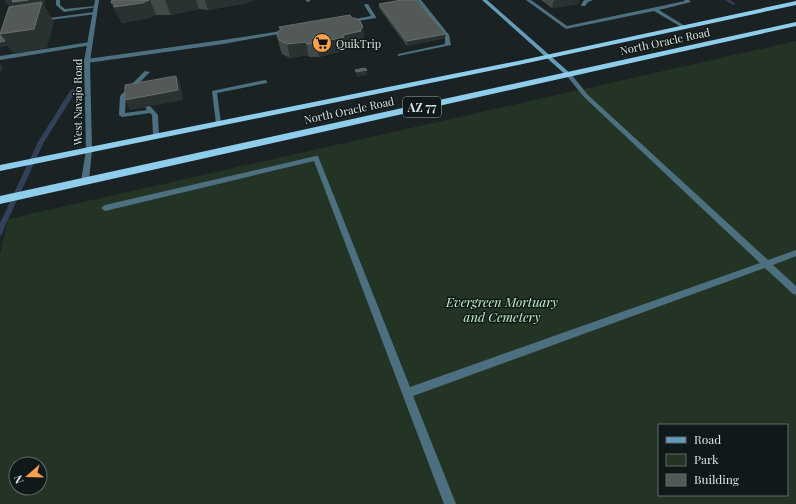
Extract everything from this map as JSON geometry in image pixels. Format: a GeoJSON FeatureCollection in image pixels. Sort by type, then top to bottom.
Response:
{"type":"FeatureCollection","features":[{"type":"Feature","properties":{"kind":"highway","name":"North Oracle Road"},"geometry":{"type":"LineString","coordinates":[[0,168],[548,56],[796,3]]}},
{"type":"Feature","properties":{"kind":"highway","name":"North Oracle Road"},"geometry":{"type":"LineString","coordinates":[[0,200],[796,24]]}},
{"type":"Feature","properties":{"kind":"main road"},"geometry":{"type":"LineString","coordinates":[[486,0],[569,75]]}},
{"type":"Feature","properties":{"kind":"street"},"geometry":{"type":"LineString","coordinates":[[58,0],[58,5],[64,11],[95,10]]}},
{"type":"Feature","properties":{"kind":"street","name":"West Navajo Road"},"geometry":{"type":"LineString","coordinates":[[85,181],[88,150],[87,61],[96,0]]}},
{"type":"Feature","properties":{"kind":"street"},"geometry":{"type":"LineString","coordinates":[[400,55],[448,45],[447,35],[420,0]]}},
{"type":"Feature","properties":{"kind":"street"},"geometry":{"type":"LineString","coordinates":[[528,0],[566,28],[689,2],[686,0]]}},
{"type":"Feature","properties":{"kind":"street"},"geometry":{"type":"LineString","coordinates":[[583,5],[586,1],[591,0]]}},
{"type":"Feature","properties":{"kind":"street"},"geometry":{"type":"LineString","coordinates":[[343,22],[374,17],[366,5]]}},
{"type":"Feature","properties":{"kind":"street"},"geometry":{"type":"LineString","coordinates":[[655,9],[683,27]]}},
{"type":"Feature","properties":{"kind":"street"},"geometry":{"type":"LineString","coordinates":[[37,21],[95,10]]}},
{"type":"Feature","properties":{"kind":"street"},"geometry":{"type":"LineString","coordinates":[[87,61],[297,30]]}},
{"type":"Feature","properties":{"kind":"street"},"geometry":{"type":"LineString","coordinates":[[0,58],[90,44]]}},
{"type":"Feature","properties":{"kind":"street"},"geometry":{"type":"LineString","coordinates":[[147,72],[123,96],[122,115],[149,109],[155,115],[156,136]]}},
{"type":"Feature","properties":{"kind":"street"},"geometry":{"type":"LineString","coordinates":[[569,75],[586,96],[796,291]]}},
{"type":"Feature","properties":{"kind":"street"},"geometry":{"type":"LineString","coordinates":[[218,123],[214,92],[265,82]]}},
{"type":"Feature","properties":{"kind":"street"},"geometry":{"type":"LineString","coordinates":[[105,208],[316,158],[450,504]]}},
{"type":"Feature","properties":{"kind":"street"},"geometry":{"type":"LineString","coordinates":[[407,393],[796,253]]}},
{"type":"Feature","properties":{"kind":"green space","name":"Evergreen Mortuary and Cemetery"},"geometry":{"type":"Polygon","coordinates":[[[796,41],[796,504],[0,504],[0,255],[8,219],[796,41]]]}},
{"type":"Feature","properties":{"kind":"building"},"geometry":{"type":"Polygon","coordinates":[[[13,0],[28,0],[12,2],[13,0]]]}},
{"type":"Feature","properties":{"kind":"building"},"geometry":{"type":"Polygon","coordinates":[[[112,0],[149,0],[142,3],[114,7],[114,3],[111,3],[112,0]]]}},
{"type":"Feature","properties":{"kind":"building","name":"QuikTrip"},"geometry":{"type":"Polygon","coordinates":[[[401,0],[416,0],[446,34],[407,41],[379,4],[401,0]]]}},
{"type":"Feature","properties":{"kind":"building"},"geometry":{"type":"Polygon","coordinates":[[[42,2],[34,29],[0,34],[9,7],[42,2]]]}},
{"type":"Feature","properties":{"kind":"building"},"geometry":{"type":"Polygon","coordinates":[[[350,15],[352,18],[360,21],[363,27],[360,30],[361,31],[343,35],[344,37],[317,43],[307,44],[306,42],[287,44],[279,40],[277,35],[278,31],[281,30],[279,27],[350,15]]]}},
{"type":"Feature","properties":{"kind":"building"},"geometry":{"type":"Polygon","coordinates":[[[0,35],[5,41],[0,42],[0,35]]]}},
{"type":"Feature","properties":{"kind":"building"},"geometry":{"type":"Polygon","coordinates":[[[365,68],[367,70],[356,72],[355,70],[365,68]]]}},
{"type":"Feature","properties":{"kind":"building"},"geometry":{"type":"Polygon","coordinates":[[[176,76],[178,90],[125,100],[125,85],[176,76]]]}},
{"type":"Feature","properties":{"kind":"waterway"},"geometry":{"type":"LineString","coordinates":[[727,0],[734,4]]}},
{"type":"Feature","properties":{"kind":"waterway"},"geometry":{"type":"LineString","coordinates":[[0,233],[41,142],[73,91]]}},
{"type":"Feature","properties":{"kind":"place","name":"QuikTrip"},"geometry":{"type":"Point","coordinates":[322,43]}}]}
